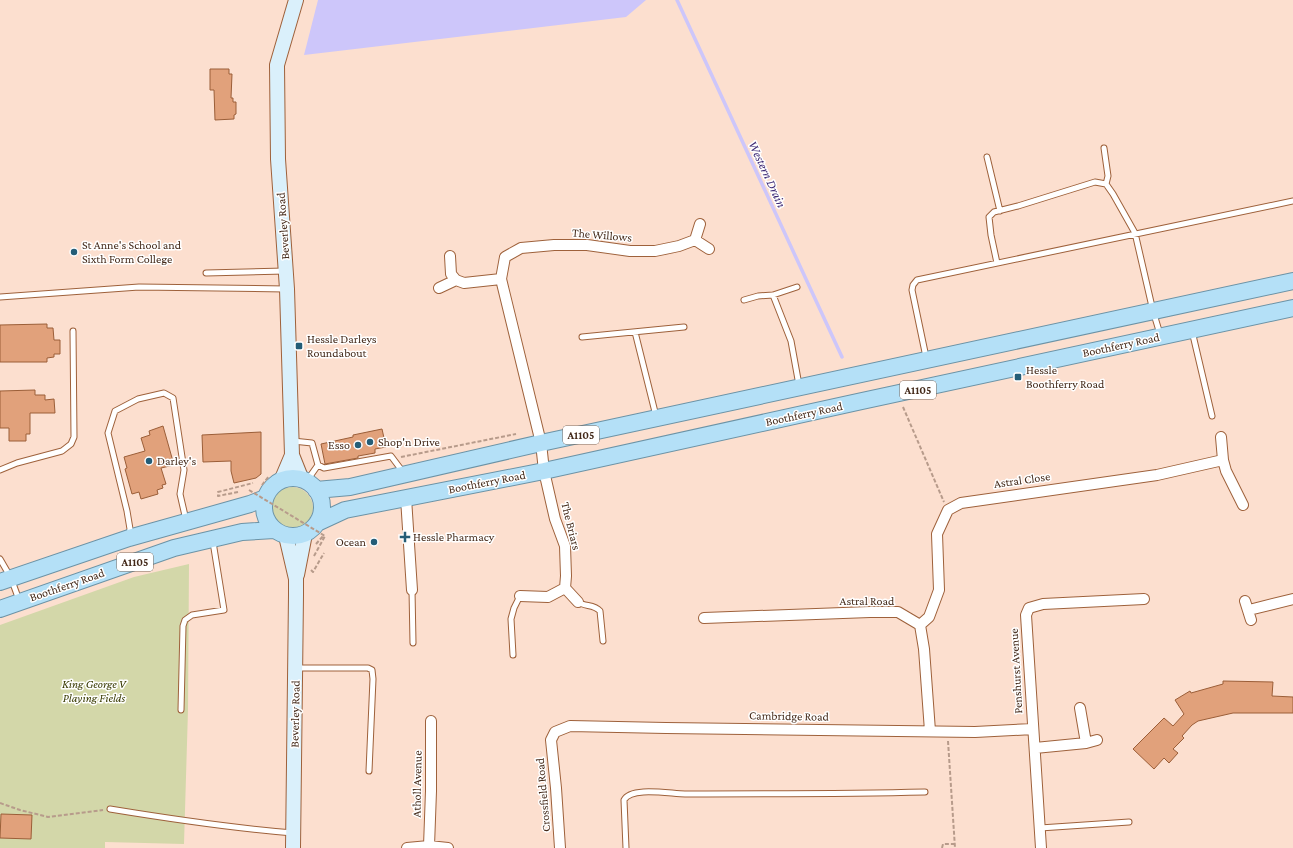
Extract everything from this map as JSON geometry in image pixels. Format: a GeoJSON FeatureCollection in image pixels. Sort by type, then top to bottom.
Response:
{"type":"FeatureCollection","features":[{"type":"Feature","properties":{"kind":"main road","name":"Beverley Road"},"geometry":{"type":"LineString","coordinates":[[281,481],[292,448],[287,288],[278,159],[277,65],[296,0]]}},
{"type":"Feature","properties":{"kind":"main road","name":"Boothferry Road"},"geometry":{"type":"LineString","coordinates":[[308,484],[350,487],[541,443],[1293,281]]}},
{"type":"Feature","properties":{"kind":"main road","name":"Boothferry Road"},"geometry":{"type":"LineString","coordinates":[[321,530],[345,510],[544,471],[1293,308]]}},
{"type":"Feature","properties":{"kind":"main road","name":"Beverley Road"},"geometry":{"type":"LineString","coordinates":[[292,448],[308,484]]}},
{"type":"Feature","properties":{"kind":"main road"},"geometry":{"type":"LineString","coordinates":[[288,478],[308,484],[320,497],[322,506],[321,530],[312,530],[296,537],[280,533],[268,524],[264,516],[263,507],[265,498],[268,491],[281,481],[288,478]]}},
{"type":"Feature","properties":{"kind":"main road","name":"Boothferry Road"},"geometry":{"type":"LineString","coordinates":[[5,580],[129,538],[250,504],[265,498]]}},
{"type":"Feature","properties":{"kind":"main road","name":"Boothferry Road"},"geometry":{"type":"LineString","coordinates":[[0,609],[174,548],[242,532],[280,533]]}},
{"type":"Feature","properties":{"kind":"main road","name":"Beverley Road"},"geometry":{"type":"LineString","coordinates":[[280,533],[296,580]]}},
{"type":"Feature","properties":{"kind":"main road","name":"Beverley Road"},"geometry":{"type":"LineString","coordinates":[[293,848],[296,580],[305,534]]}},
{"type":"Feature","properties":{"kind":"street"},"geometry":{"type":"LineString","coordinates":[[700,224],[695,240],[709,248]]}},
{"type":"Feature","properties":{"kind":"street","name":"The Willows"},"geometry":{"type":"LineString","coordinates":[[541,443],[501,280],[505,257],[521,248],[554,245],[587,245],[630,251],[655,251],[679,246],[695,240]]}},
{"type":"Feature","properties":{"kind":"street"},"geometry":{"type":"LineString","coordinates":[[450,256],[451,274],[456,280],[464,283],[501,280]]}},
{"type":"Feature","properties":{"kind":"street"},"geometry":{"type":"LineString","coordinates":[[439,288],[456,280]]}},
{"type":"Feature","properties":{"kind":"street"},"geometry":{"type":"LineString","coordinates":[[1221,437],[1223,460],[1226,471],[1243,505]]}},
{"type":"Feature","properties":{"kind":"street","name":"The Briars"},"geometry":{"type":"LineString","coordinates":[[541,443],[544,471],[564,546],[566,576],[565,588]]}},
{"type":"Feature","properties":{"kind":"street","name":"Astral Close"},"geometry":{"type":"LineString","coordinates":[[948,510],[961,503],[1157,474],[1223,460]]}},
{"type":"Feature","properties":{"kind":"street"},"geometry":{"type":"LineString","coordinates":[[406,498],[412,590]]}},
{"type":"Feature","properties":{"kind":"street"},"geometry":{"type":"LineString","coordinates":[[930,731],[924,649],[920,625],[929,617],[939,590],[937,534],[948,510]]}},
{"type":"Feature","properties":{"kind":"street"},"geometry":{"type":"LineString","coordinates":[[520,596],[548,597],[565,588],[578,602]]}},
{"type":"Feature","properties":{"kind":"street","name":"Penshurst Avenue"},"geometry":{"type":"LineString","coordinates":[[1041,848],[1026,615],[1029,608],[1043,604],[1144,599]]}},
{"type":"Feature","properties":{"kind":"street"},"geometry":{"type":"LineString","coordinates":[[1248,610],[1293,599]]}},
{"type":"Feature","properties":{"kind":"street","name":"Astral Road"},"geometry":{"type":"LineString","coordinates":[[704,618],[898,612],[920,625]]}},
{"type":"Feature","properties":{"kind":"street"},"geometry":{"type":"LineString","coordinates":[[1080,708],[1086,743]]}},
{"type":"Feature","properties":{"kind":"street","name":"Atholl Avenue"},"geometry":{"type":"LineString","coordinates":[[429,846],[431,721]]}},
{"type":"Feature","properties":{"kind":"street","name":"Cambridge Road"},"geometry":{"type":"LineString","coordinates":[[551,740],[555,732],[570,726],[975,732],[1033,729]]}},
{"type":"Feature","properties":{"kind":"street","name":"Crossfield Road"},"geometry":{"type":"LineString","coordinates":[[551,740],[560,848]]}},
{"type":"Feature","properties":{"kind":"street"},"geometry":{"type":"LineString","coordinates":[[1035,748],[1086,743],[1097,740]]}},
{"type":"Feature","properties":{"kind":"street"},"geometry":{"type":"LineString","coordinates":[[407,848],[429,846],[448,848]]}},
{"type":"Feature","properties":{"kind":"lane"},"geometry":{"type":"LineString","coordinates":[[1104,148],[1108,176],[1106,184]]}},
{"type":"Feature","properties":{"kind":"lane"},"geometry":{"type":"LineString","coordinates":[[987,156],[1000,211]]}},
{"type":"Feature","properties":{"kind":"lane"},"geometry":{"type":"LineString","coordinates":[[996,263],[989,218],[994,212],[1095,182],[1106,184],[1135,233],[1153,312],[1161,337]]}},
{"type":"Feature","properties":{"kind":"lane"},"geometry":{"type":"LineString","coordinates":[[927,360],[912,290],[912,285],[917,280],[1293,201]]}},
{"type":"Feature","properties":{"kind":"lane"},"geometry":{"type":"LineString","coordinates":[[206,273],[286,271]]}},
{"type":"Feature","properties":{"kind":"lane"},"geometry":{"type":"LineString","coordinates":[[0,297],[140,287],[287,288]]}},
{"type":"Feature","properties":{"kind":"lane"},"geometry":{"type":"LineString","coordinates":[[744,300],[758,296],[773,295],[797,287]]}},
{"type":"Feature","properties":{"kind":"lane"},"geometry":{"type":"LineString","coordinates":[[773,295],[791,341],[800,388]]}},
{"type":"Feature","properties":{"kind":"lane"},"geometry":{"type":"LineString","coordinates":[[582,337],[684,327]]}},
{"type":"Feature","properties":{"kind":"lane"},"geometry":{"type":"LineString","coordinates":[[1192,330],[1212,416]]}},
{"type":"Feature","properties":{"kind":"lane"},"geometry":{"type":"LineString","coordinates":[[0,470],[17,463],[62,451],[71,444],[74,437],[73,331]]}},
{"type":"Feature","properties":{"kind":"lane"},"geometry":{"type":"LineString","coordinates":[[635,332],[656,418]]}},
{"type":"Feature","properties":{"kind":"lane"},"geometry":{"type":"LineString","coordinates":[[129,538],[130,529],[127,511],[108,432],[115,411],[138,399],[164,393],[173,398],[184,470],[180,494],[187,521]]}},
{"type":"Feature","properties":{"kind":"lane"},"geometry":{"type":"LineString","coordinates":[[292,448],[312,443],[318,465],[308,484]]}},
{"type":"Feature","properties":{"kind":"lane"},"geometry":{"type":"LineString","coordinates":[[318,465],[324,468],[391,456],[405,474]]}},
{"type":"Feature","properties":{"kind":"lane"},"geometry":{"type":"LineString","coordinates":[[181,710],[183,626],[185,620],[192,615],[224,610],[212,539]]}},
{"type":"Feature","properties":{"kind":"lane"},"geometry":{"type":"LineString","coordinates":[[0,558],[5,580],[20,601]]}},
{"type":"Feature","properties":{"kind":"lane"},"geometry":{"type":"LineString","coordinates":[[412,590],[413,643]]}},
{"type":"Feature","properties":{"kind":"lane"},"geometry":{"type":"LineString","coordinates":[[513,654],[511,619],[514,608],[520,596]]}},
{"type":"Feature","properties":{"kind":"lane"},"geometry":{"type":"LineString","coordinates":[[578,602],[582,605],[597,608],[600,611],[603,641]]}},
{"type":"Feature","properties":{"kind":"lane"},"geometry":{"type":"LineString","coordinates":[[296,668],[368,668],[372,670],[369,771]]}},
{"type":"Feature","properties":{"kind":"lane"},"geometry":{"type":"LineString","coordinates":[[626,848],[624,800],[626,796],[639,791],[681,794],[925,792]]}},
{"type":"Feature","properties":{"kind":"lane"},"geometry":{"type":"LineString","coordinates":[[110,809],[245,829],[294,833]]}},
{"type":"Feature","properties":{"kind":"lane"},"geometry":{"type":"LineString","coordinates":[[1040,828],[1129,822]]}},
{"type":"Feature","properties":{"kind":"path"},"geometry":{"type":"LineString","coordinates":[[900,401],[948,510]]}},
{"type":"Feature","properties":{"kind":"path"},"geometry":{"type":"LineString","coordinates":[[241,492],[218,496],[218,492],[253,483]]}},
{"type":"Feature","properties":{"kind":"path"},"geometry":{"type":"LineString","coordinates":[[248,490],[321,530],[311,561]]}},
{"type":"Feature","properties":{"kind":"path"},"geometry":{"type":"LineString","coordinates":[[308,567],[313,572],[324,553]]}},
{"type":"Feature","properties":{"kind":"path"},"geometry":{"type":"LineString","coordinates":[[947,731],[955,848]]}},
{"type":"Feature","properties":{"kind":"path"},"geometry":{"type":"LineString","coordinates":[[0,803],[48,817],[110,809]]}},
{"type":"Feature","properties":{"kind":"path"},"geometry":{"type":"LineString","coordinates":[[942,848],[943,844],[955,844]]}},
{"type":"Feature","properties":{"kind":"green space"},"geometry":{"type":"Polygon","coordinates":[[[292,487],[307,493],[313,508],[307,523],[292,529],[277,523],[271,508],[277,493],[292,487]]]}},
{"type":"Feature","properties":{"kind":"green space","name":"King George V Playing Fields"},"geometry":{"type":"Polygon","coordinates":[[[189,564],[188,710],[184,844],[105,842],[105,848],[0,848],[0,625],[134,577],[189,564]]]}},
{"type":"Feature","properties":{"kind":"shaded area"},"geometry":{"type":"Polygon","coordinates":[[[318,0],[646,0],[626,17],[304,55],[318,0]]]}},
{"type":"Feature","properties":{"kind":"building"},"geometry":{"type":"Polygon","coordinates":[[[210,69],[229,69],[229,74],[232,74],[231,98],[233,98],[233,102],[236,102],[236,114],[234,115],[234,119],[215,120],[214,90],[210,90],[210,69]]]}},
{"type":"Feature","properties":{"kind":"building"},"geometry":{"type":"Polygon","coordinates":[[[47,324],[47,328],[53,328],[54,340],[60,340],[60,354],[54,354],[54,357],[47,358],[47,362],[0,362],[0,325],[47,324]]]}},
{"type":"Feature","properties":{"kind":"building"},"geometry":{"type":"Polygon","coordinates":[[[35,390],[35,395],[45,395],[45,400],[54,399],[55,413],[30,413],[30,434],[26,434],[26,441],[9,441],[9,428],[0,428],[0,391],[35,390]]]}},
{"type":"Feature","properties":{"kind":"building","name":"Darley's"},"geometry":{"type":"Polygon","coordinates":[[[163,426],[174,465],[161,468],[166,484],[162,485],[163,488],[157,490],[158,494],[141,499],[139,492],[132,494],[125,469],[127,468],[124,457],[145,451],[141,438],[150,435],[149,431],[163,426]]]}},
{"type":"Feature","properties":{"kind":"building"},"geometry":{"type":"Polygon","coordinates":[[[382,429],[386,447],[375,449],[375,453],[358,456],[358,458],[325,464],[321,444],[382,429]]]}},
{"type":"Feature","properties":{"kind":"building"},"geometry":{"type":"Polygon","coordinates":[[[261,432],[261,474],[256,478],[234,483],[231,471],[231,461],[203,462],[202,435],[261,432]]]}},
{"type":"Feature","properties":{"kind":"building"},"geometry":{"type":"Polygon","coordinates":[[[1223,681],[1273,682],[1272,696],[1293,697],[1293,713],[1233,713],[1198,721],[1182,736],[1184,738],[1173,749],[1178,753],[1169,763],[1164,758],[1154,769],[1133,749],[1164,718],[1173,726],[1184,714],[1175,700],[1190,691],[1191,693],[1223,684],[1223,681]]]}},
{"type":"Feature","properties":{"kind":"building"},"geometry":{"type":"Polygon","coordinates":[[[1,814],[32,815],[31,839],[0,838],[1,814]]]}},
{"type":"Feature","properties":{"kind":"waterway","name":"Western Drain"},"geometry":{"type":"LineString","coordinates":[[677,0],[842,357]]}},
{"type":"Feature","properties":{"kind":"place","name":"St Anne's School and Sixth Form College"},"geometry":{"type":"Point","coordinates":[74,252]}},
{"type":"Feature","properties":{"kind":"place","name":"Hessle Darleys Roundabout"},"geometry":{"type":"Point","coordinates":[299,346]}},
{"type":"Feature","properties":{"kind":"place","name":"Hessle Boothferry Road"},"geometry":{"type":"Point","coordinates":[1018,377]}},
{"type":"Feature","properties":{"kind":"place","name":"Shop'n Drive"},"geometry":{"type":"Point","coordinates":[370,442]}},
{"type":"Feature","properties":{"kind":"place","name":"Esso"},"geometry":{"type":"Point","coordinates":[358,445]}},
{"type":"Feature","properties":{"kind":"place","name":"Darley's"},"geometry":{"type":"Point","coordinates":[149,461]}},
{"type":"Feature","properties":{"kind":"place","name":"Hessle Pharmacy"},"geometry":{"type":"Point","coordinates":[405,537]}},
{"type":"Feature","properties":{"kind":"place","name":"Ocean"},"geometry":{"type":"Point","coordinates":[374,542]}}]}
